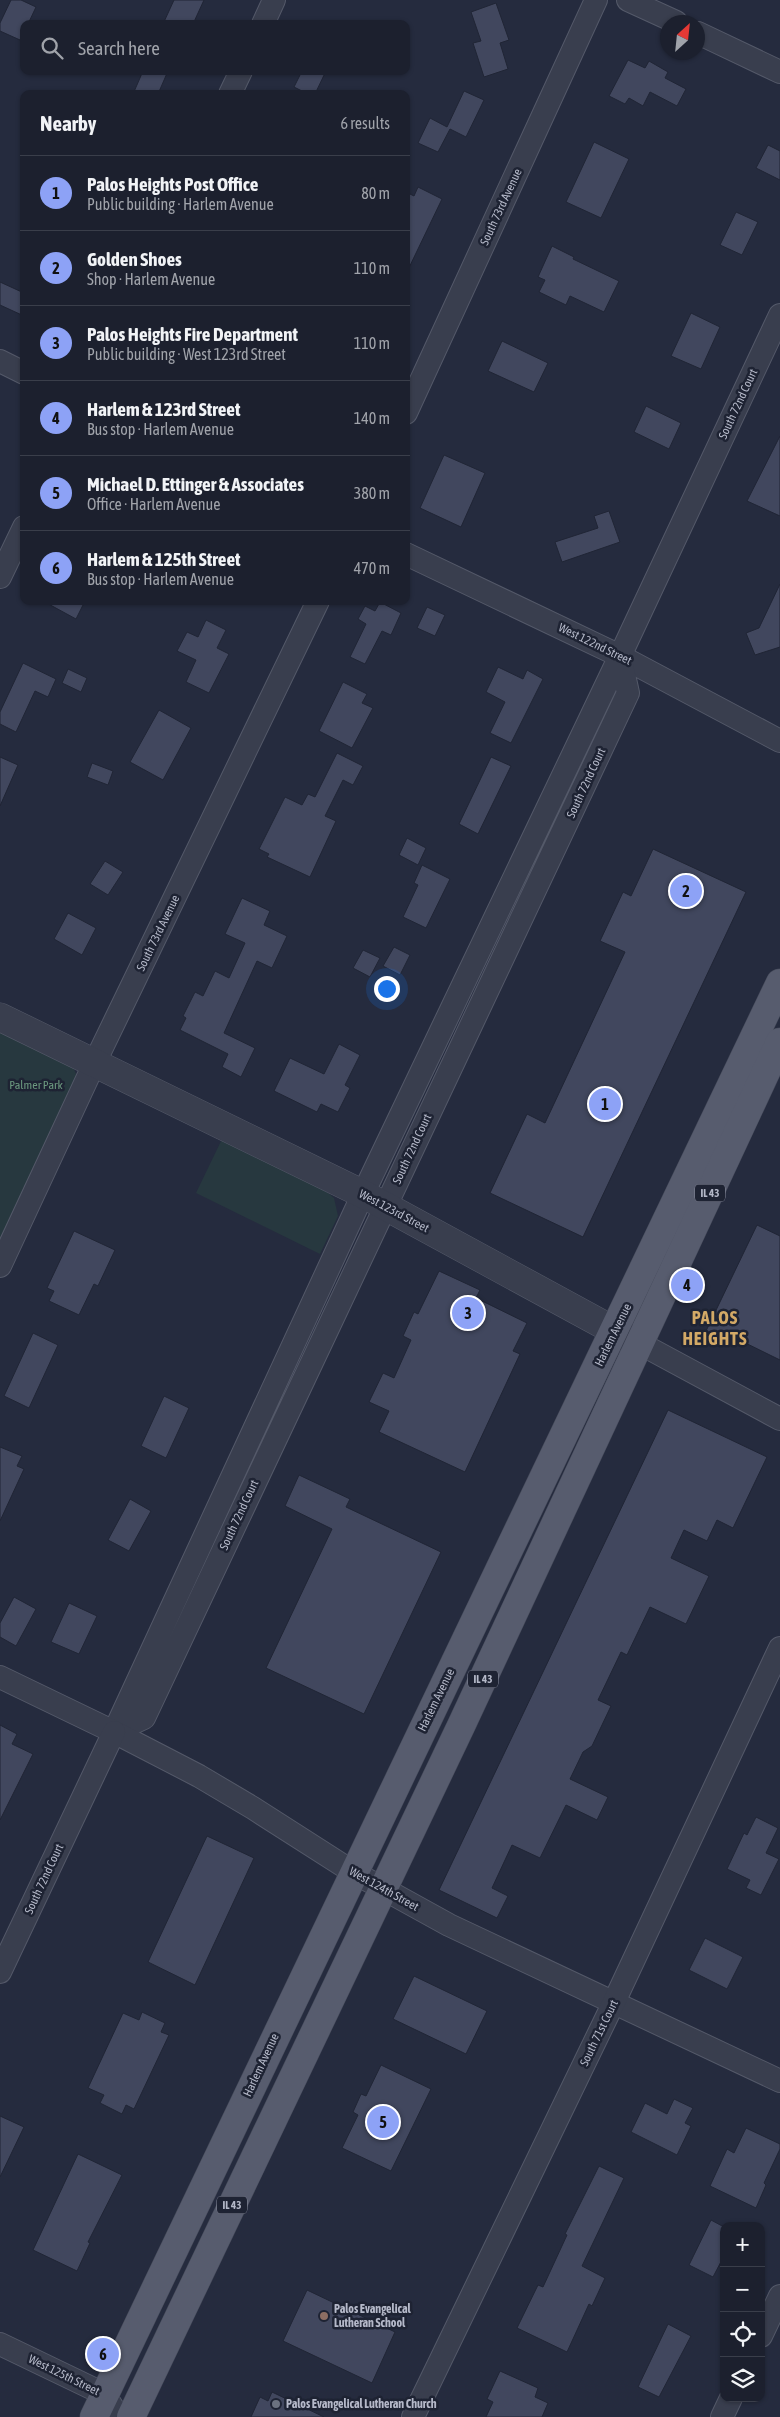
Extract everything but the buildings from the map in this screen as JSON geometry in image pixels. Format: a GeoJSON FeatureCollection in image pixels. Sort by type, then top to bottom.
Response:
{"type":"FeatureCollection","features":[{"type":"Feature","properties":{"kind":"main road","name":"Harlem Avenue"},"geometry":{"type":"LineString","coordinates":[[99,2406],[353,1872],[615,1332],[780,983]]}},
{"type":"Feature","properties":{"kind":"main road","name":"IL 43"},"geometry":{"type":"LineString","coordinates":[[131,2417],[641,1344],[780,1042]]}},
{"type":"Feature","properties":{"kind":"street"},"geometry":{"type":"LineString","coordinates":[[265,20],[274,0]]}},
{"type":"Feature","properties":{"kind":"street","name":"South 73rd Avenue"},"geometry":{"type":"LineString","coordinates":[[410,404],[596,0]]}},
{"type":"Feature","properties":{"kind":"street"},"geometry":{"type":"LineString","coordinates":[[628,0],[661,15]]}},
{"type":"Feature","properties":{"kind":"street"},"geometry":{"type":"LineString","coordinates":[[705,36],[780,72]]}},
{"type":"Feature","properties":{"kind":"street"},"geometry":{"type":"LineString","coordinates":[[232,90],[239,75]]}},
{"type":"Feature","properties":{"kind":"street","name":"South 72nd Court"},"geometry":{"type":"LineString","coordinates":[[114,1732],[144,1718],[304,1378],[374,1200],[620,656],[780,315]]}},
{"type":"Feature","properties":{"kind":"street"},"geometry":{"type":"LineString","coordinates":[[0,361],[20,371]]}},
{"type":"Feature","properties":{"kind":"street"},"geometry":{"type":"LineString","coordinates":[[0,577],[20,535]]}},
{"type":"Feature","properties":{"kind":"street","name":"West 122nd Street"},"geometry":{"type":"LineString","coordinates":[[410,556],[620,656],[780,741]]}},
{"type":"Feature","properties":{"kind":"street","name":"South 73rd Avenue"},"geometry":{"type":"LineString","coordinates":[[0,1266],[95,1062],[316,605]]}},
{"type":"Feature","properties":{"kind":"street","name":"West 123rd Street"},"geometry":{"type":"LineString","coordinates":[[0,1017],[374,1200],[615,1332],[641,1344],[780,1419]]}},
{"type":"Feature","properties":{"kind":"street","name":"South 72nd Court"},"geometry":{"type":"LineString","coordinates":[[0,1972],[283,1368],[374,1200]]}},
{"type":"Feature","properties":{"kind":"street"},"geometry":{"type":"LineString","coordinates":[[283,1368],[304,1378]]}},
{"type":"Feature","properties":{"kind":"street","name":"South 71st Court"},"geometry":{"type":"LineString","coordinates":[[413,2417],[614,2002],[780,1648]]}},
{"type":"Feature","properties":{"kind":"street","name":"West 124th Street"},"geometry":{"type":"LineString","coordinates":[[0,1678],[114,1732],[199,1776],[383,1890],[449,1925],[780,2081]]}},
{"type":"Feature","properties":{"kind":"street"},"geometry":{"type":"LineString","coordinates":[[765,2328],[780,2296]]}},
{"type":"Feature","properties":{"kind":"street","name":"West 125th Street"},"geometry":{"type":"LineString","coordinates":[[0,2344],[119,2417]]}},
{"type":"Feature","properties":{"kind":"street"},"geometry":{"type":"LineString","coordinates":[[722,2417],[729,2402]]}},
{"type":"Feature","properties":{"kind":"green space","name":"Palmer Park"},"geometry":{"type":"Polygon","coordinates":[[[0,1028],[72,1065],[76,1074],[75,1086],[0,1247],[0,1028]]]}},
{"type":"Feature","properties":{"kind":"green space"},"geometry":{"type":"Polygon","coordinates":[[[223,1137],[313,1180],[334,1198],[338,1216],[320,1254],[196,1193],[223,1137]]]}},
{"type":"Feature","properties":{"kind":"place","name":"Golden Shoes"},"geometry":{"type":"Point","coordinates":[686,891]}},
{"type":"Feature","properties":{"kind":"place","name":"Palos Heights Post Office"},"geometry":{"type":"Point","coordinates":[605,1104]}},
{"type":"Feature","properties":{"kind":"place","name":"Harlem & 123rd Street"},"geometry":{"type":"Point","coordinates":[687,1285]}},
{"type":"Feature","properties":{"kind":"place","name":"Palos Heights Fire Department"},"geometry":{"type":"Point","coordinates":[468,1313]}},
{"type":"Feature","properties":{"kind":"place","name":"Michael D. Ettinger & Associates"},"geometry":{"type":"Point","coordinates":[383,2122]}},
{"type":"Feature","properties":{"kind":"place","name":"Palos Evangelical Lutheran School"},"geometry":{"type":"Point","coordinates":[324,2316]}},
{"type":"Feature","properties":{"kind":"place","name":"Harlem & 125th Street"},"geometry":{"type":"Point","coordinates":[103,2354]}},
{"type":"Feature","properties":{"kind":"place","name":"Palos Evangelical Lutheran Church"},"geometry":{"type":"Point","coordinates":[276,2404]}},
{"type":"Feature","properties":{"kind":"district","name":"PALOS HEIGHTS"},"geometry":{"type":"Point","coordinates":[715,1328]}}]}
